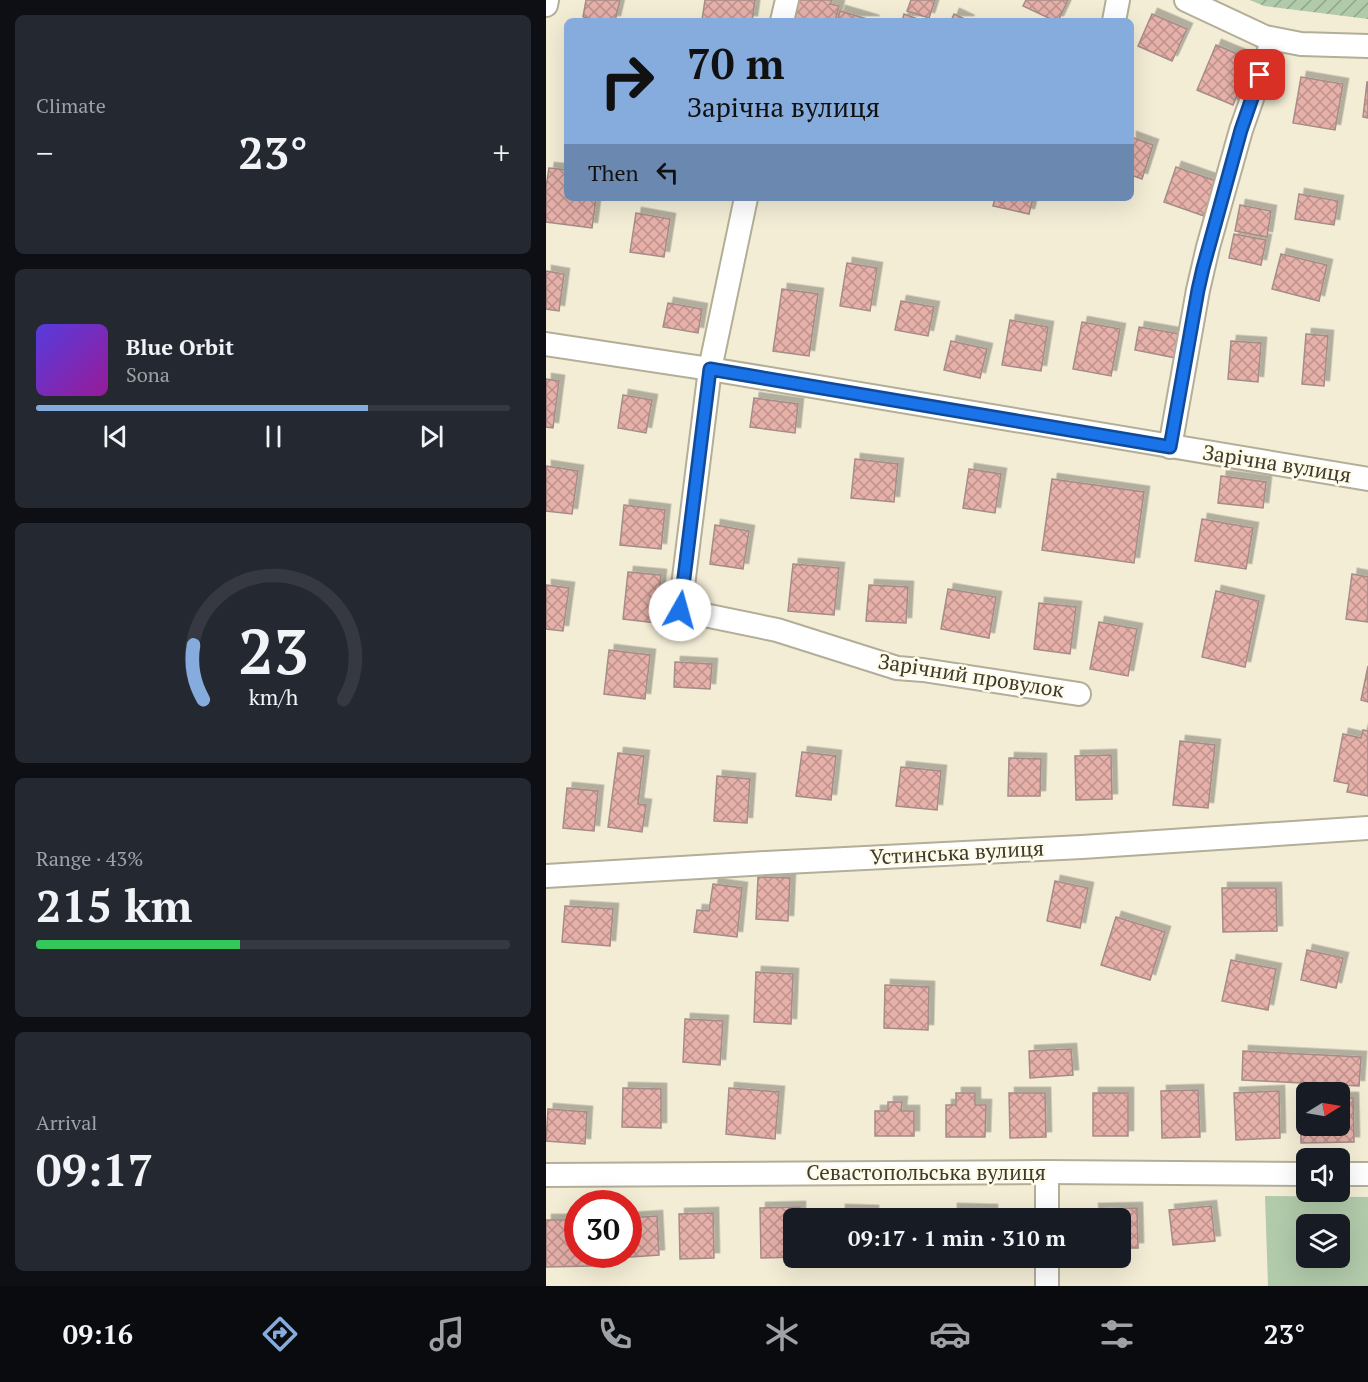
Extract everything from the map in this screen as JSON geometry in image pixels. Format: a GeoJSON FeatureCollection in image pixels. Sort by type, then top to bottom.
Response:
{"type":"FeatureCollection","features":[{"type":"Feature","properties":{"kind":"street"},"geometry":{"type":"LineString","coordinates":[[546,5],[547,0]]}},
{"type":"Feature","properties":{"kind":"street"},"geometry":{"type":"LineString","coordinates":[[783,18],[787,0]]}},
{"type":"Feature","properties":{"kind":"street"},"geometry":{"type":"LineString","coordinates":[[1115,18],[1118,0]]}},
{"type":"Feature","properties":{"kind":"street"},"geometry":{"type":"LineString","coordinates":[[1186,0],[1265,37],[1301,44],[1368,46]]}},
{"type":"Feature","properties":{"kind":"street"},"geometry":{"type":"LineString","coordinates":[[1170,447],[1198,290],[1241,130],[1273,39]]}},
{"type":"Feature","properties":{"kind":"street"},"geometry":{"type":"LineString","coordinates":[[710,369],[745,201]]}},
{"type":"Feature","properties":{"kind":"street","name":"Зарічна вулиця"},"geometry":{"type":"LineString","coordinates":[[546,344],[710,369],[1368,480]]}},
{"type":"Feature","properties":{"kind":"street","name":"Зарічний провулок"},"geometry":{"type":"LineString","coordinates":[[710,369],[680,610],[777,630],[897,668],[1079,694]]}},
{"type":"Feature","properties":{"kind":"street","name":"Устинська вулиця"},"geometry":{"type":"LineString","coordinates":[[546,876],[1082,847],[1368,828]]}},
{"type":"Feature","properties":{"kind":"street"},"geometry":{"type":"LineString","coordinates":[[1047,1172],[1047,1208]]}},
{"type":"Feature","properties":{"kind":"street","name":"Севастопольська вулиця"},"geometry":{"type":"LineString","coordinates":[[546,1174],[1047,1172],[1296,1174]]}},
{"type":"Feature","properties":{"kind":"street"},"geometry":{"type":"LineString","coordinates":[[1350,1174],[1368,1174]]}},
{"type":"Feature","properties":{"kind":"street"},"geometry":{"type":"LineString","coordinates":[[1047,1268],[1047,1286]]}},
{"type":"Feature","properties":{"kind":"green space"},"geometry":{"type":"Polygon","coordinates":[[[1250,0],[1368,0],[1368,19],[1264,6],[1250,0]]]}},
{"type":"Feature","properties":{"kind":"green space"},"geometry":{"type":"Polygon","coordinates":[[[1265,1196],[1296,1196],[1296,1202],[1350,1202],[1350,1197],[1368,1197],[1368,1286],[1268,1286],[1265,1196]]]}},
{"type":"Feature","properties":{"kind":"building"},"geometry":{"type":"Polygon","coordinates":[[[586,0],[620,0],[616,18],[583,17],[586,0]]]}},
{"type":"Feature","properties":{"kind":"building"},"geometry":{"type":"Polygon","coordinates":[[[705,0],[755,0],[752,18],[702,18],[705,0]]]}},
{"type":"Feature","properties":{"kind":"building"},"geometry":{"type":"Polygon","coordinates":[[[797,0],[832,0],[830,4],[839,6],[836,18],[790,18],[797,0]]]}},
{"type":"Feature","properties":{"kind":"building"},"geometry":{"type":"Polygon","coordinates":[[[911,0],[935,0],[929,18],[907,11],[911,0]]]}},
{"type":"Feature","properties":{"kind":"building"},"geometry":{"type":"Polygon","coordinates":[[[1026,0],[1068,0],[1059,18],[1049,18],[1023,6],[1026,0]]]}},
{"type":"Feature","properties":{"kind":"building"},"geometry":{"type":"Polygon","coordinates":[[[840,11],[864,18],[838,18],[840,11]]]}},
{"type":"Feature","properties":{"kind":"building"},"geometry":{"type":"Polygon","coordinates":[[[904,14],[915,18],[903,18],[904,14]]]}},
{"type":"Feature","properties":{"kind":"building"},"geometry":{"type":"Polygon","coordinates":[[[1152,14],[1187,29],[1172,61],[1138,46],[1152,14]]]}},
{"type":"Feature","properties":{"kind":"building"},"geometry":{"type":"Polygon","coordinates":[[[1216,45],[1252,60],[1233,105],[1197,90],[1216,45]]]}},
{"type":"Feature","properties":{"kind":"building"},"geometry":{"type":"Polygon","coordinates":[[[1301,77],[1343,84],[1335,130],[1293,123],[1301,77]]]}},
{"type":"Feature","properties":{"kind":"building"},"geometry":{"type":"Polygon","coordinates":[[[1368,82],[1368,118],[1363,117],[1368,82]]]}},
{"type":"Feature","properties":{"kind":"building"},"geometry":{"type":"Polygon","coordinates":[[[1134,138],[1153,145],[1142,179],[1134,176],[1134,138]]]}},
{"type":"Feature","properties":{"kind":"building"},"geometry":{"type":"Polygon","coordinates":[[[1176,167],[1216,181],[1204,216],[1164,202],[1176,167]]]}},
{"type":"Feature","properties":{"kind":"building"},"geometry":{"type":"Polygon","coordinates":[[[549,168],[564,170],[564,201],[596,201],[592,228],[546,222],[546,187],[549,168]]]}},
{"type":"Feature","properties":{"kind":"building"},"geometry":{"type":"Polygon","coordinates":[[[1299,194],[1338,201],[1334,225],[1295,219],[1299,194]]]}},
{"type":"Feature","properties":{"kind":"building"},"geometry":{"type":"Polygon","coordinates":[[[994,201],[1032,201],[1029,214],[993,206],[994,201]]]}},
{"type":"Feature","properties":{"kind":"building"},"geometry":{"type":"Polygon","coordinates":[[[1240,205],[1271,211],[1267,237],[1235,231],[1240,205]]]}},
{"type":"Feature","properties":{"kind":"building"},"geometry":{"type":"Polygon","coordinates":[[[636,213],[670,219],[664,257],[630,252],[636,213]]]}},
{"type":"Feature","properties":{"kind":"building"},"geometry":{"type":"Polygon","coordinates":[[[1234,234],[1266,240],[1261,265],[1229,258],[1234,234]]]}},
{"type":"Feature","properties":{"kind":"building"},"geometry":{"type":"Polygon","coordinates":[[[1281,254],[1327,265],[1319,301],[1272,289],[1281,254]]]}},
{"type":"Feature","properties":{"kind":"building"},"geometry":{"type":"Polygon","coordinates":[[[847,263],[877,268],[870,311],[840,306],[847,263]]]}},
{"type":"Feature","properties":{"kind":"building"},"geometry":{"type":"Polygon","coordinates":[[[546,271],[564,274],[559,311],[546,309],[546,271]]]}},
{"type":"Feature","properties":{"kind":"building"},"geometry":{"type":"Polygon","coordinates":[[[782,289],[818,294],[809,356],[773,351],[782,289]]]}},
{"type":"Feature","properties":{"kind":"building"},"geometry":{"type":"Polygon","coordinates":[[[901,301],[934,307],[928,336],[895,330],[901,301]]]}},
{"type":"Feature","properties":{"kind":"building"},"geometry":{"type":"Polygon","coordinates":[[[668,303],[702,309],[698,333],[663,327],[668,303]]]}},
{"type":"Feature","properties":{"kind":"building"},"geometry":{"type":"Polygon","coordinates":[[[1010,320],[1048,327],[1041,371],[1002,365],[1010,320]]]}},
{"type":"Feature","properties":{"kind":"building"},"geometry":{"type":"Polygon","coordinates":[[[1082,322],[1120,329],[1111,376],[1073,369],[1082,322]]]}},
{"type":"Feature","properties":{"kind":"building"},"geometry":{"type":"Polygon","coordinates":[[[1139,327],[1180,334],[1176,358],[1135,350],[1139,327]]]}},
{"type":"Feature","properties":{"kind":"building"},"geometry":{"type":"Polygon","coordinates":[[[1306,334],[1328,336],[1324,386],[1302,384],[1306,334]]]}},
{"type":"Feature","properties":{"kind":"building"},"geometry":{"type":"Polygon","coordinates":[[[951,341],[987,349],[980,378],[944,370],[951,341]]]}},
{"type":"Feature","properties":{"kind":"building"},"geometry":{"type":"Polygon","coordinates":[[[1231,341],[1261,343],[1258,382],[1228,379],[1231,341]]]}},
{"type":"Feature","properties":{"kind":"building"},"geometry":{"type":"Polygon","coordinates":[[[546,379],[559,381],[553,428],[546,427],[546,379]]]}},
{"type":"Feature","properties":{"kind":"building"},"geometry":{"type":"Polygon","coordinates":[[[623,395],[652,400],[646,433],[618,428],[623,395]]]}},
{"type":"Feature","properties":{"kind":"building"},"geometry":{"type":"Polygon","coordinates":[[[754,398],[798,404],[795,433],[750,427],[754,398]]]}},
{"type":"Feature","properties":{"kind":"building"},"geometry":{"type":"Polygon","coordinates":[[[855,459],[898,464],[894,502],[851,498],[855,459]]]}},
{"type":"Feature","properties":{"kind":"building"},"geometry":{"type":"Polygon","coordinates":[[[546,466],[578,471],[572,514],[546,511],[546,466]]]}},
{"type":"Feature","properties":{"kind":"building"},"geometry":{"type":"Polygon","coordinates":[[[969,469],[1001,474],[995,513],[963,508],[969,469]]]}},
{"type":"Feature","properties":{"kind":"building"},"geometry":{"type":"Polygon","coordinates":[[[1221,476],[1266,482],[1263,508],[1218,503],[1221,476]]]}},
{"type":"Feature","properties":{"kind":"building"},"geometry":{"type":"Polygon","coordinates":[[[1052,479],[1144,492],[1134,563],[1042,550],[1052,479]]]}},
{"type":"Feature","properties":{"kind":"building"},"geometry":{"type":"Polygon","coordinates":[[[624,505],[665,510],[661,549],[620,545],[624,505]]]}},
{"type":"Feature","properties":{"kind":"building"},"geometry":{"type":"Polygon","coordinates":[[[1202,519],[1253,528],[1246,569],[1195,561],[1202,519]]]}},
{"type":"Feature","properties":{"kind":"building"},"geometry":{"type":"Polygon","coordinates":[[[715,525],[749,531],[743,569],[710,564],[715,525]]]}},
{"type":"Feature","properties":{"kind":"building"},"geometry":{"type":"Polygon","coordinates":[[[793,564],[839,568],[834,615],[788,611],[793,564]]]}},
{"type":"Feature","properties":{"kind":"building"},"geometry":{"type":"Polygon","coordinates":[[[628,572],[661,575],[656,623],[623,619],[628,572]]]}},
{"type":"Feature","properties":{"kind":"building"},"geometry":{"type":"Polygon","coordinates":[[[1352,574],[1368,577],[1368,622],[1346,619],[1352,574]]]}},
{"type":"Feature","properties":{"kind":"building"},"geometry":{"type":"Polygon","coordinates":[[[546,585],[569,588],[563,631],[546,629],[546,585]]]}},
{"type":"Feature","properties":{"kind":"building"},"geometry":{"type":"Polygon","coordinates":[[[869,585],[908,587],[906,623],[866,621],[869,585]]]}},
{"type":"Feature","properties":{"kind":"building"},"geometry":{"type":"Polygon","coordinates":[[[948,589],[996,597],[989,638],[941,629],[948,589]]]}},
{"type":"Feature","properties":{"kind":"building"},"geometry":{"type":"Polygon","coordinates":[[[1216,591],[1259,601],[1245,667],[1202,657],[1216,591]]]}},
{"type":"Feature","properties":{"kind":"building"},"geometry":{"type":"Polygon","coordinates":[[[1039,603],[1076,607],[1070,654],[1034,649],[1039,603]]]}},
{"type":"Feature","properties":{"kind":"building"},"geometry":{"type":"Polygon","coordinates":[[[1099,622],[1137,629],[1128,676],[1090,669],[1099,622]]]}},
{"type":"Feature","properties":{"kind":"building"},"geometry":{"type":"Polygon","coordinates":[[[609,650],[650,655],[645,699],[604,694],[609,650]]]}},
{"type":"Feature","properties":{"kind":"building"},"geometry":{"type":"Polygon","coordinates":[[[675,662],[712,664],[710,689],[674,687],[675,662]]]}},
{"type":"Feature","properties":{"kind":"building"},"geometry":{"type":"Polygon","coordinates":[[[1368,666],[1368,702],[1361,700],[1368,666]]]}},
{"type":"Feature","properties":{"kind":"building"},"geometry":{"type":"Polygon","coordinates":[[[1363,730],[1368,731],[1368,796],[1347,792],[1349,784],[1334,781],[1343,734],[1361,738],[1363,730]]]}},
{"type":"Feature","properties":{"kind":"building"},"geometry":{"type":"Polygon","coordinates":[[[1180,741],[1215,745],[1208,808],[1173,805],[1180,741]]]}},
{"type":"Feature","properties":{"kind":"building"},"geometry":{"type":"Polygon","coordinates":[[[802,752],[836,756],[831,800],[796,796],[802,752]]]}},
{"type":"Feature","properties":{"kind":"building"},"geometry":{"type":"Polygon","coordinates":[[[618,753],[644,756],[638,804],[646,805],[642,832],[608,827],[618,753]]]}},
{"type":"Feature","properties":{"kind":"building"},"geometry":{"type":"Polygon","coordinates":[[[1111,755],[1112,799],[1076,800],[1075,756],[1111,755]]]}},
{"type":"Feature","properties":{"kind":"building"},"geometry":{"type":"Polygon","coordinates":[[[1009,758],[1041,759],[1040,796],[1008,796],[1009,758]]]}},
{"type":"Feature","properties":{"kind":"building"},"geometry":{"type":"Polygon","coordinates":[[[901,767],[941,771],[937,810],[896,806],[901,767]]]}},
{"type":"Feature","properties":{"kind":"building"},"geometry":{"type":"Polygon","coordinates":[[[717,776],[750,779],[747,823],[714,821],[717,776]]]}},
{"type":"Feature","properties":{"kind":"building"},"geometry":{"type":"Polygon","coordinates":[[[567,788],[598,791],[594,831],[563,828],[567,788]]]}},
{"type":"Feature","properties":{"kind":"building"},"geometry":{"type":"Polygon","coordinates":[[[758,877],[790,878],[788,921],[756,919],[758,877]]]}},
{"type":"Feature","properties":{"kind":"building"},"geometry":{"type":"Polygon","coordinates":[[[1055,881],[1088,888],[1080,928],[1047,921],[1055,881]]]}},
{"type":"Feature","properties":{"kind":"building"},"geometry":{"type":"Polygon","coordinates":[[[713,884],[742,888],[737,937],[694,932],[697,910],[709,911],[713,884]]]}},
{"type":"Feature","properties":{"kind":"building"},"geometry":{"type":"Polygon","coordinates":[[[1222,888],[1276,888],[1277,931],[1223,932],[1222,888]]]}},
{"type":"Feature","properties":{"kind":"building"},"geometry":{"type":"Polygon","coordinates":[[[565,906],[613,909],[610,946],[562,942],[565,906]]]}},
{"type":"Feature","properties":{"kind":"building"},"geometry":{"type":"Polygon","coordinates":[[[1116,917],[1165,932],[1150,980],[1101,965],[1116,917]]]}},
{"type":"Feature","properties":{"kind":"building"},"geometry":{"type":"Polygon","coordinates":[[[1307,950],[1343,958],[1336,988],[1301,980],[1307,950]]]}},
{"type":"Feature","properties":{"kind":"building"},"geometry":{"type":"Polygon","coordinates":[[[1231,960],[1276,969],[1268,1010],[1222,1001],[1231,960]]]}},
{"type":"Feature","properties":{"kind":"building"},"geometry":{"type":"Polygon","coordinates":[[[756,972],[793,974],[791,1024],[754,1022],[756,972]]]}},
{"type":"Feature","properties":{"kind":"building"},"geometry":{"type":"Polygon","coordinates":[[[885,985],[929,987],[928,1030],[884,1028],[885,985]]]}},
{"type":"Feature","properties":{"kind":"building"},"geometry":{"type":"Polygon","coordinates":[[[685,1019],[723,1021],[720,1065],[683,1062],[685,1019]]]}},
{"type":"Feature","properties":{"kind":"building"},"geometry":{"type":"Polygon","coordinates":[[[1071,1049],[1073,1075],[1030,1078],[1029,1051],[1071,1049]]]}},
{"type":"Feature","properties":{"kind":"building"},"geometry":{"type":"Polygon","coordinates":[[[1243,1051],[1361,1057],[1359,1086],[1350,1086],[1350,1082],[1242,1080],[1243,1051]]]}},
{"type":"Feature","properties":{"kind":"building"},"geometry":{"type":"Polygon","coordinates":[[[623,1088],[661,1089],[661,1128],[622,1127],[623,1088]]]}},
{"type":"Feature","properties":{"kind":"building"},"geometry":{"type":"Polygon","coordinates":[[[729,1088],[779,1092],[775,1139],[726,1134],[729,1088]]]}},
{"type":"Feature","properties":{"kind":"building"},"geometry":{"type":"Polygon","coordinates":[[[1198,1090],[1200,1137],[1162,1138],[1161,1091],[1198,1090]]]}},
{"type":"Feature","properties":{"kind":"building"},"geometry":{"type":"Polygon","coordinates":[[[1279,1091],[1280,1138],[1236,1140],[1234,1093],[1279,1091]]]}},
{"type":"Feature","properties":{"kind":"building"},"geometry":{"type":"Polygon","coordinates":[[[956,1093],[975,1093],[975,1105],[986,1105],[985,1137],[946,1137],[946,1105],[956,1105],[956,1093]]]}},
{"type":"Feature","properties":{"kind":"building"},"geometry":{"type":"Polygon","coordinates":[[[1009,1093],[1045,1093],[1046,1137],[1010,1138],[1009,1093]]]}},
{"type":"Feature","properties":{"kind":"building"},"geometry":{"type":"Polygon","coordinates":[[[1093,1093],[1128,1093],[1128,1136],[1093,1136],[1093,1093]]]}},
{"type":"Feature","properties":{"kind":"building"},"geometry":{"type":"Polygon","coordinates":[[[1350,1098],[1353,1098],[1354,1142],[1301,1143],[1301,1136],[1350,1136],[1350,1098]]]}},
{"type":"Feature","properties":{"kind":"building"},"geometry":{"type":"Polygon","coordinates":[[[888,1102],[902,1102],[901,1111],[914,1111],[914,1136],[875,1136],[875,1111],[888,1111],[888,1102]]]}},
{"type":"Feature","properties":{"kind":"building"},"geometry":{"type":"Polygon","coordinates":[[[548,1109],[587,1112],[585,1144],[546,1141],[548,1109]]]}},
{"type":"Feature","properties":{"kind":"building"},"geometry":{"type":"Polygon","coordinates":[[[1211,1206],[1215,1241],[1173,1245],[1169,1210],[1211,1206]]]}},
{"type":"Feature","properties":{"kind":"building"},"geometry":{"type":"Polygon","coordinates":[[[800,1207],[783,1208],[783,1257],[761,1258],[760,1208],[800,1207]]]}},
{"type":"Feature","properties":{"kind":"building"},"geometry":{"type":"Polygon","coordinates":[[[1131,1208],[1137,1208],[1138,1248],[1131,1248],[1131,1208]]]}},
{"type":"Feature","properties":{"kind":"building"},"geometry":{"type":"Polygon","coordinates":[[[713,1213],[714,1258],[680,1259],[679,1214],[713,1213]]]}},
{"type":"Feature","properties":{"kind":"building"},"geometry":{"type":"Polygon","coordinates":[[[657,1216],[659,1255],[642,1256],[642,1217],[657,1216]]]}},
{"type":"Feature","properties":{"kind":"building"},"geometry":{"type":"Polygon","coordinates":[[[546,1220],[564,1220],[564,1267],[546,1267],[546,1220]]]}},
{"type":"Feature","properties":{"kind":"route"},"geometry":{"type":"LineString","coordinates":[[680,610],[710,369],[1170,447],[1203,268],[1241,130],[1260,75]]}}]}
